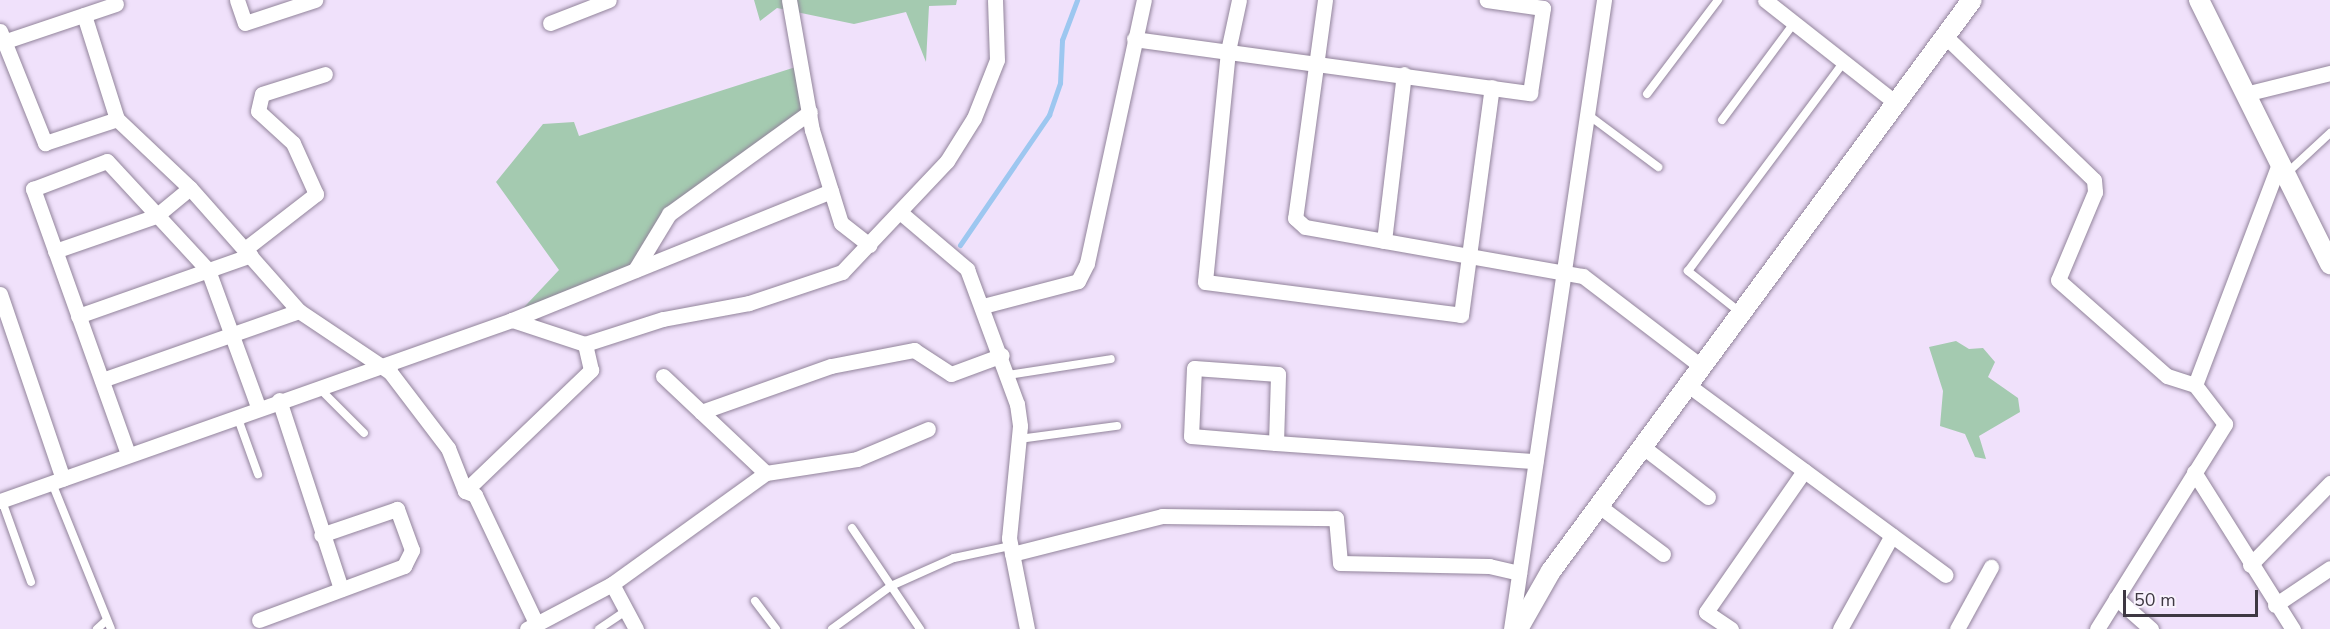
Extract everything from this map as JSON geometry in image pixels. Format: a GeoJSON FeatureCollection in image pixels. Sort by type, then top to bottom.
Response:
{"type":"FeatureCollection","features":[{"type":"Feature","properties":{"kind":"street"},"geometry":{"type":"LineString","coordinates":[[237,0],[244,23],[315,0]]}},
{"type":"Feature","properties":{"kind":"street"},"geometry":{"type":"LineString","coordinates":[[550,23],[609,0]]}},
{"type":"Feature","properties":{"kind":"street"},"geometry":{"type":"LineString","coordinates":[[789,0],[810,112],[841,222],[869,246]]}},
{"type":"Feature","properties":{"kind":"street"},"geometry":{"type":"LineString","coordinates":[[512,320],[585,344],[663,319],[749,303],[842,272],[901,213],[947,160],[993,79],[995,0]]}},
{"type":"Feature","properties":{"kind":"street"},"geometry":{"type":"LineString","coordinates":[[983,306],[1078,282],[1087,263],[1144,0]]}},
{"type":"Feature","properties":{"kind":"street"},"geometry":{"type":"LineString","coordinates":[[1239,0],[1228,51],[1205,282],[1461,315],[1471,256],[1492,87]]}},
{"type":"Feature","properties":{"kind":"street"},"geometry":{"type":"LineString","coordinates":[[1325,0],[1295,218],[1305,227],[1583,276],[1702,367]]}},
{"type":"Feature","properties":{"kind":"street"},"geometry":{"type":"LineString","coordinates":[[1511,629],[1604,0]]}},
{"type":"Feature","properties":{"kind":"street"},"geometry":{"type":"LineString","coordinates":[[1765,0],[1896,103]]}},
{"type":"Feature","properties":{"kind":"street"},"geometry":{"type":"LineString","coordinates":[[1518,629],[1551,571],[1972,0]]}},
{"type":"Feature","properties":{"kind":"street"},"geometry":{"type":"LineString","coordinates":[[2199,0],[2330,264]]}},
{"type":"Feature","properties":{"kind":"street"},"geometry":{"type":"LineString","coordinates":[[1134,39],[1316,62],[1530,93],[1543,8],[1497,1]]}},
{"type":"Feature","properties":{"kind":"street"},"geometry":{"type":"LineString","coordinates":[[116,4],[84,15],[3,36],[45,143],[117,119]]}},
{"type":"Feature","properties":{"kind":"street"},"geometry":{"type":"LineString","coordinates":[[84,15],[117,119],[190,188],[299,311],[379,364],[448,448],[465,491],[475,495],[532,626],[612,584],[766,474],[857,459],[928,429]]}},
{"type":"Feature","properties":{"kind":"street"},"geometry":{"type":"LineString","coordinates":[[1946,36],[2094,180],[2096,192],[2058,280],[2167,376],[2195,385],[2225,424],[2097,629]]}},
{"type":"Feature","properties":{"kind":"street"},"geometry":{"type":"LineString","coordinates":[[2245,94],[2330,73]]}},
{"type":"Feature","properties":{"kind":"street"},"geometry":{"type":"LineString","coordinates":[[78,316],[208,270],[248,252],[316,195],[293,143],[258,111],[262,94],[325,74]]}},
{"type":"Feature","properties":{"kind":"street"},"geometry":{"type":"LineString","coordinates":[[1384,241],[1404,74]]}},
{"type":"Feature","properties":{"kind":"street"},"geometry":{"type":"LineString","coordinates":[[635,270],[669,214],[810,112]]}},
{"type":"Feature","properties":{"kind":"street"},"geometry":{"type":"LineString","coordinates":[[128,454],[33,189],[107,162],[208,270],[258,407]]}},
{"type":"Feature","properties":{"kind":"street"},"geometry":{"type":"LineString","coordinates":[[2195,385],[2282,169]]}},
{"type":"Feature","properties":{"kind":"street"},"geometry":{"type":"LineString","coordinates":[[55,251],[156,216],[190,188]]}},
{"type":"Feature","properties":{"kind":"street"},"geometry":{"type":"LineString","coordinates":[[1,501],[379,364],[512,320],[831,191]]}},
{"type":"Feature","properties":{"kind":"street"},"geometry":{"type":"LineString","coordinates":[[901,213],[967,269],[1002,355],[1008,375],[1019,439],[1011,550],[1028,629]]}},
{"type":"Feature","properties":{"kind":"street"},"geometry":{"type":"LineString","coordinates":[[0,294],[57,481]]}},
{"type":"Feature","properties":{"kind":"street"},"geometry":{"type":"LineString","coordinates":[[102,380],[299,311]]}},
{"type":"Feature","properties":{"kind":"street"},"geometry":{"type":"LineString","coordinates":[[465,491],[591,370],[585,344]]}},
{"type":"Feature","properties":{"kind":"street"},"geometry":{"type":"LineString","coordinates":[[701,412],[831,366],[914,350],[951,374],[1002,355]]}},
{"type":"Feature","properties":{"kind":"street"},"geometry":{"type":"LineString","coordinates":[[1276,443],[1278,374],[1194,368],[1191,436],[1276,443],[1535,461]]}},
{"type":"Feature","properties":{"kind":"street"},"geometry":{"type":"LineString","coordinates":[[663,376],[766,474]]}},
{"type":"Feature","properties":{"kind":"street"},"geometry":{"type":"LineString","coordinates":[[1688,385],[1946,575]]}},
{"type":"Feature","properties":{"kind":"street"},"geometry":{"type":"LineString","coordinates":[[279,400],[321,535],[341,589]]}},
{"type":"Feature","properties":{"kind":"street"},"geometry":{"type":"LineString","coordinates":[[1643,447],[1708,497]]}},
{"type":"Feature","properties":{"kind":"street"},"geometry":{"type":"LineString","coordinates":[[1731,629],[1706,612],[1804,471]]}},
{"type":"Feature","properties":{"kind":"street"},"geometry":{"type":"LineString","coordinates":[[2194,472],[2275,605],[2293,629]]}},
{"type":"Feature","properties":{"kind":"street"},"geometry":{"type":"LineString","coordinates":[[2250,565],[2330,483]]}},
{"type":"Feature","properties":{"kind":"street"},"geometry":{"type":"LineString","coordinates":[[1599,506],[1663,554]]}},
{"type":"Feature","properties":{"kind":"street"},"geometry":{"type":"LineString","coordinates":[[259,620],[404,566],[412,550],[397,508],[321,535]]}},
{"type":"Feature","properties":{"kind":"street"},"geometry":{"type":"LineString","coordinates":[[1011,550],[1162,516],[1336,518],[1340,563],[1490,566],[1519,573]]}},
{"type":"Feature","properties":{"kind":"street"},"geometry":{"type":"LineString","coordinates":[[1840,629],[1892,535]]}},
{"type":"Feature","properties":{"kind":"street"},"geometry":{"type":"LineString","coordinates":[[1957,629],[1991,567]]}},
{"type":"Feature","properties":{"kind":"street"},"geometry":{"type":"LineString","coordinates":[[2275,605],[2330,568]]}},
{"type":"Feature","properties":{"kind":"street"},"geometry":{"type":"LineString","coordinates":[[612,584],[636,629]]}},
{"type":"Feature","properties":{"kind":"street"},"geometry":{"type":"LineString","coordinates":[[2116,598],[2151,629]]}},
{"type":"Feature","properties":{"kind":"lane"},"geometry":{"type":"LineString","coordinates":[[1647,94],[1718,0]]}},
{"type":"Feature","properties":{"kind":"lane"},"geometry":{"type":"LineString","coordinates":[[1722,120],[1794,23]]}},
{"type":"Feature","properties":{"kind":"lane"},"geometry":{"type":"LineString","coordinates":[[1742,313],[1688,270],[1844,62]]}},
{"type":"Feature","properties":{"kind":"lane"},"geometry":{"type":"LineString","coordinates":[[1587,114],[1658,167]]}},
{"type":"Feature","properties":{"kind":"lane"},"geometry":{"type":"LineString","coordinates":[[2282,169],[2330,133]]}},
{"type":"Feature","properties":{"kind":"lane"},"geometry":{"type":"LineString","coordinates":[[1008,375],[1111,359]]}},
{"type":"Feature","properties":{"kind":"lane"},"geometry":{"type":"LineString","coordinates":[[317,386],[364,433]]}},
{"type":"Feature","properties":{"kind":"lane"},"geometry":{"type":"LineString","coordinates":[[236,415],[258,474]]}},
{"type":"Feature","properties":{"kind":"lane"},"geometry":{"type":"LineString","coordinates":[[1019,439],[1117,426]]}},
{"type":"Feature","properties":{"kind":"lane"},"geometry":{"type":"LineString","coordinates":[[57,481],[111,629]]}},
{"type":"Feature","properties":{"kind":"lane"},"geometry":{"type":"LineString","coordinates":[[1,501],[31,582]]}},
{"type":"Feature","properties":{"kind":"lane"},"geometry":{"type":"LineString","coordinates":[[852,528],[920,629]]}},
{"type":"Feature","properties":{"kind":"lane"},"geometry":{"type":"LineString","coordinates":[[832,629],[891,586],[954,558],[1011,550]]}},
{"type":"Feature","properties":{"kind":"lane"},"geometry":{"type":"LineString","coordinates":[[755,601],[776,629]]}},
{"type":"Feature","properties":{"kind":"lane"},"geometry":{"type":"LineString","coordinates":[[599,629],[626,611]]}},
{"type":"Feature","properties":{"kind":"lane"},"geometry":{"type":"LineString","coordinates":[[97,629],[107,620]]}},
{"type":"Feature","properties":{"kind":"green space"},"geometry":{"type":"Polygon","coordinates":[[[754,0],[957,0],[956,5],[929,6],[926,62],[906,12],[854,24],[777,8],[760,21],[754,0]]]}},
{"type":"Feature","properties":{"kind":"green space"},"geometry":{"type":"Polygon","coordinates":[[[802,65],[810,112],[669,214],[635,270],[512,320],[559,270],[496,182],[543,124],[574,122],[579,136],[802,65]]]}},
{"type":"Feature","properties":{"kind":"green space"},"geometry":{"type":"Polygon","coordinates":[[[1956,341],[1969,349],[1983,348],[1995,362],[1988,377],[2018,398],[2020,412],[1979,436],[1986,459],[1975,457],[1965,434],[1940,426],[1943,391],[1929,347],[1956,341]]]}},
{"type":"Feature","properties":{"kind":"waterway"},"geometry":{"type":"LineString","coordinates":[[960,245],[1049,115],[1060,83],[1062,40],[1077,0]]}}]}
